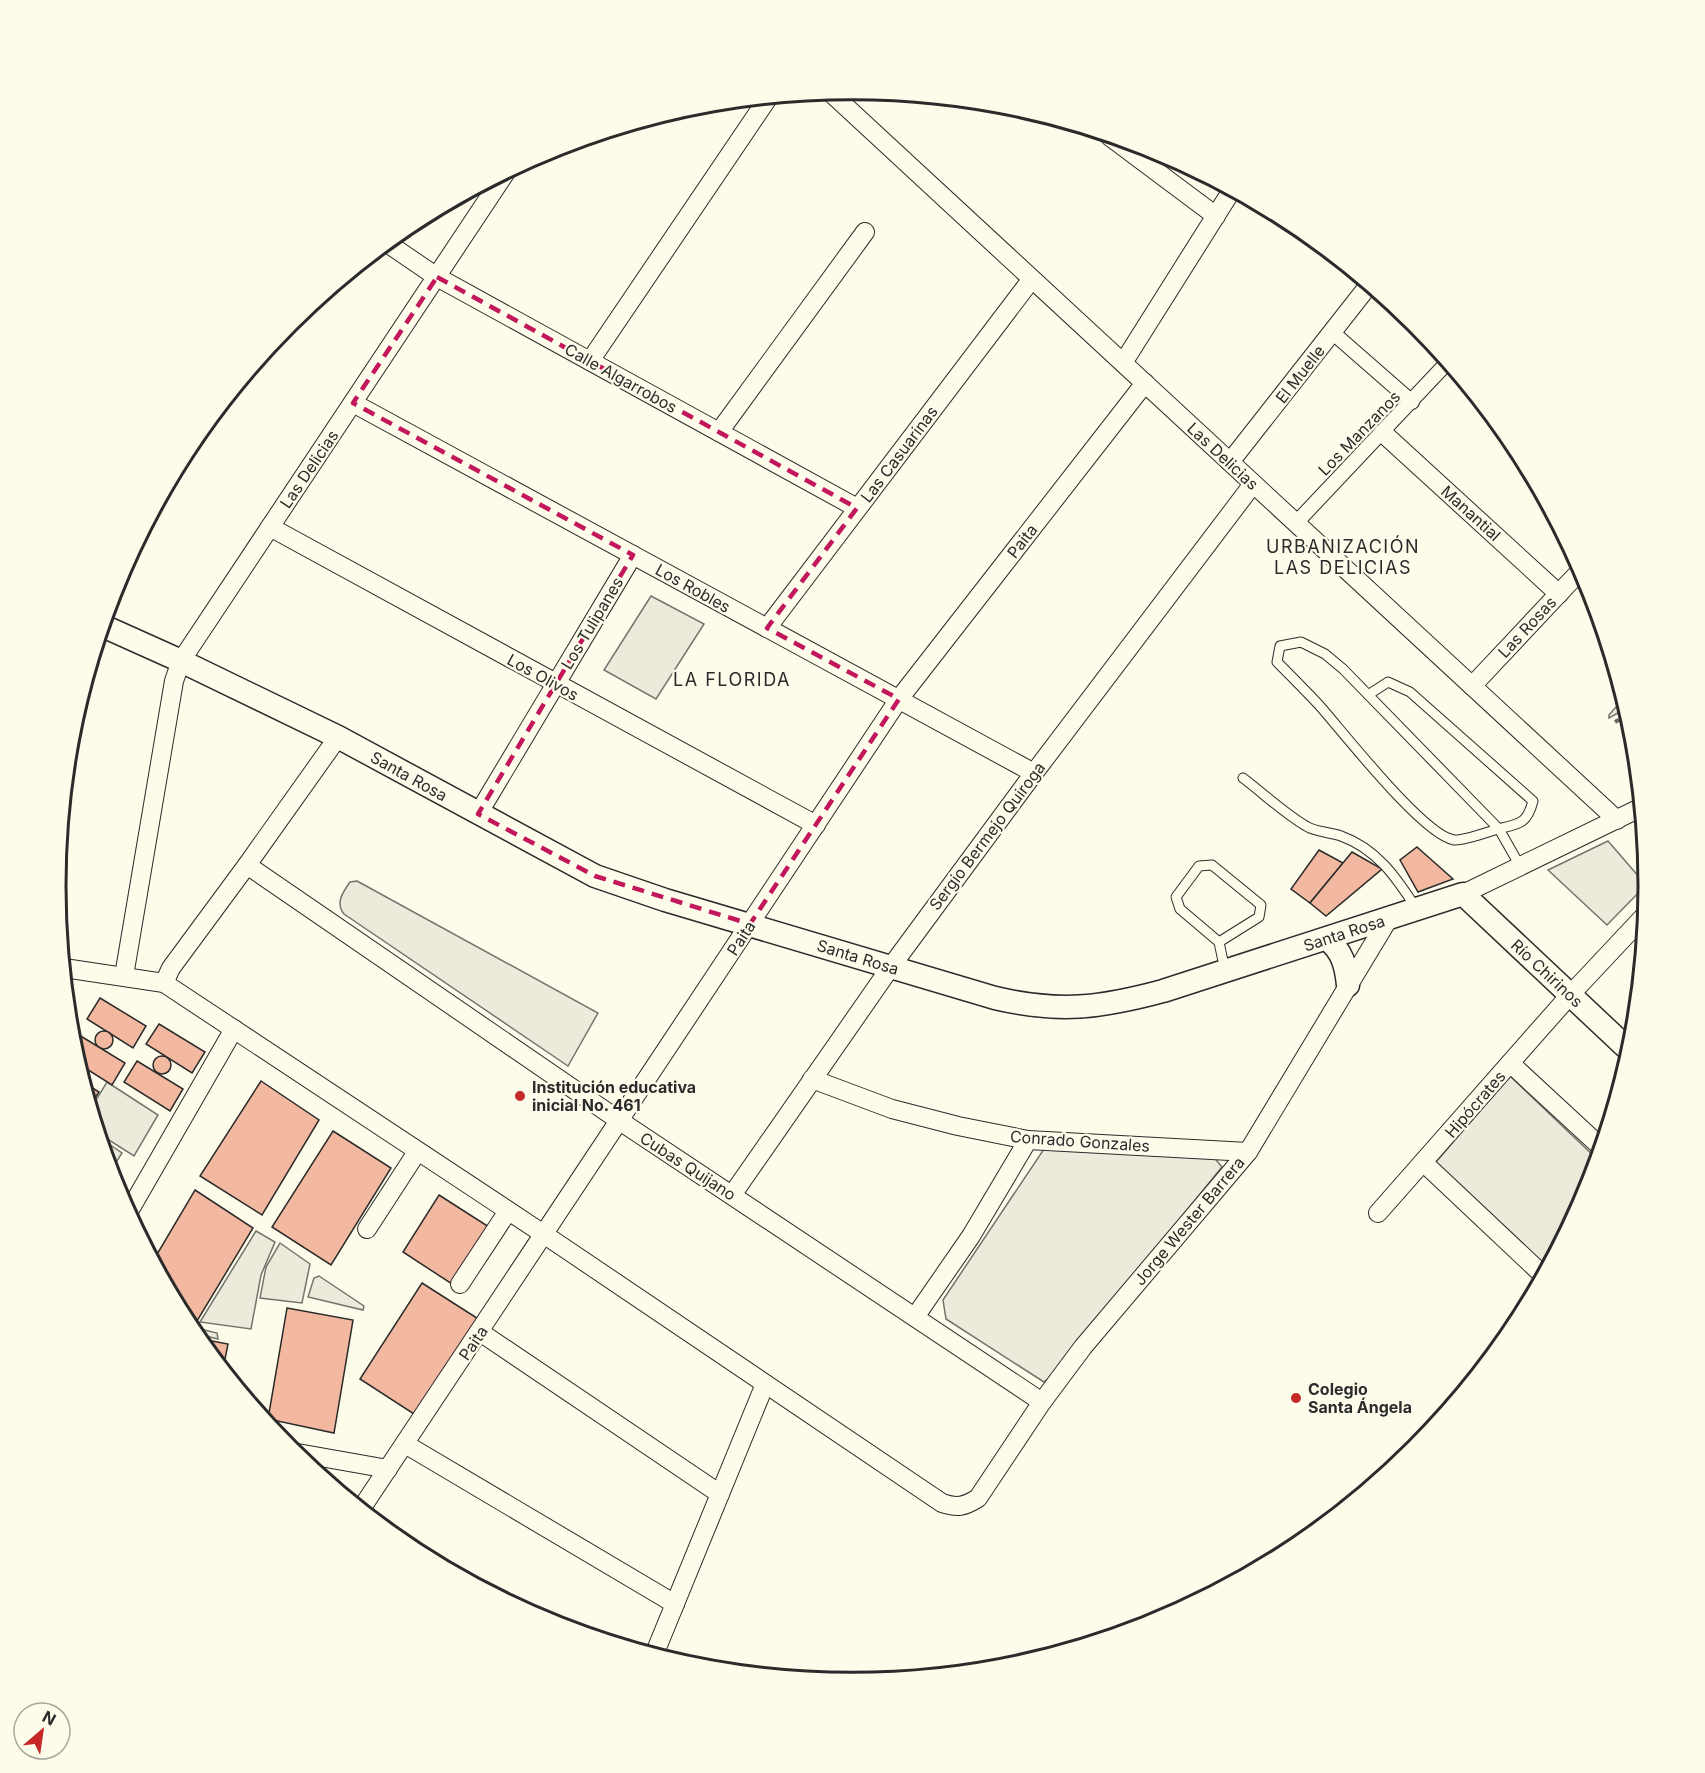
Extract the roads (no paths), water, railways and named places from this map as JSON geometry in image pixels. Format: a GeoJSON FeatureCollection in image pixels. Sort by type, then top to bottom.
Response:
{"type":"FeatureCollection","features":[{"type":"Feature","properties":{"kind":"street","name":"Las Delicias"},"geometry":{"type":"LineString","coordinates":[[839,101],[1617,820]]}},
{"type":"Feature","properties":{"kind":"street"},"geometry":{"type":"LineString","coordinates":[[590,361],[763,106]]}},
{"type":"Feature","properties":{"kind":"street"},"geometry":{"type":"LineString","coordinates":[[1129,151],[1216,216]]}},
{"type":"Feature","properties":{"kind":"street","name":"Las Delicias"},"geometry":{"type":"LineString","coordinates":[[124,976],[174,681],[181,660],[498,185]]}},
{"type":"Feature","properties":{"kind":"street"},"geometry":{"type":"LineString","coordinates":[[1123,363],[1228,196]]}},
{"type":"Feature","properties":{"kind":"street"},"geometry":{"type":"LineString","coordinates":[[719,432],[865,232]]}},
{"type":"Feature","properties":{"kind":"street","name":"Calle Algarrobos"},"geometry":{"type":"LineString","coordinates":[[395,248],[437,277],[857,508]]}},
{"type":"Feature","properties":{"kind":"street","name":"Las Casuarinas"},"geometry":{"type":"LineString","coordinates":[[767,628],[1031,280]]}},
{"type":"Feature","properties":{"kind":"street","name":"El Muelle"},"geometry":{"type":"LineString","coordinates":[[1230,462],[1365,290]]}},
{"type":"Feature","properties":{"kind":"street"},"geometry":{"type":"LineString","coordinates":[[1332,332],[1412,402]]}},
{"type":"Feature","properties":{"kind":"street","name":"Los Manzanos"},"geometry":{"type":"LineString","coordinates":[[1296,524],[1443,367]]}},
{"type":"Feature","properties":{"kind":"street","name":"Paita"},"geometry":{"type":"LineString","coordinates":[[365,1503],[899,699],[1145,383]]}},
{"type":"Feature","properties":{"kind":"street","name":"Los Robles"},"geometry":{"type":"LineString","coordinates":[[353,403],[1034,772]]}},
{"type":"Feature","properties":{"kind":"street","name":"Manantial"},"geometry":{"type":"LineString","coordinates":[[1383,433],[1559,594]]}},
{"type":"Feature","properties":{"kind":"street","name":"Sergio Bermejo Quiroga"},"geometry":{"type":"LineString","coordinates":[[732,1195],[890,968],[1034,772],[1253,484]]}},
{"type":"Feature","properties":{"kind":"street","name":"Los Olivos"},"geometry":{"type":"LineString","coordinates":[[270,527],[816,825]]}},
{"type":"Feature","properties":{"kind":"street","name":"Los Tulipanes"},"geometry":{"type":"LineString","coordinates":[[478,814],[633,555]]}},
{"type":"Feature","properties":{"kind":"street","name":"Las Rosas"},"geometry":{"type":"LineString","coordinates":[[1472,686],[1575,577]]}},
{"type":"Feature","properties":{"kind":"street","name":"Santa Rosa"},"geometry":{"type":"LineString","coordinates":[[110,629],[181,660],[338,737],[595,876],[665,900],[890,968],[1025,1005],[1055,1008],[1091,1007],[1121,1002],[1327,939],[1463,894],[1635,811]]}},
{"type":"Feature","properties":{"kind":"street"},"geometry":{"type":"LineString","coordinates":[[164,983],[171,968],[247,866],[338,737]]}},
{"type":"Feature","properties":{"kind":"street","name":"Cubas Quijano"},"geometry":{"type":"LineString","coordinates":[[247,866],[620,1121],[1042,1402]]}},
{"type":"Feature","properties":{"kind":"street","name":"Río Chirinos"},"geometry":{"type":"LineString","coordinates":[[1463,894],[1623,1044]]}},
{"type":"Feature","properties":{"kind":"street","name":"Jorge Wester Barrera"},"geometry":{"type":"LineString","coordinates":[[765,1384],[942,1503],[954,1507],[966,1506],[978,1498],[1042,1402],[1083,1347],[1248,1152],[1389,918]]}},
{"type":"Feature","properties":{"kind":"street","name":"Hipócrates"},"geometry":{"type":"LineString","coordinates":[[1378,1213],[1570,995],[1638,923]]}},
{"type":"Feature","properties":{"kind":"street"},"geometry":{"type":"LineString","coordinates":[[1327,939],[1338,948],[1346,965],[1348,985]]}},
{"type":"Feature","properties":{"kind":"street"},"geometry":{"type":"LineString","coordinates":[[71,969],[164,983],[765,1384],[657,1648]]}},
{"type":"Feature","properties":{"kind":"street"},"geometry":{"type":"LineString","coordinates":[[133,1204],[234,1029]]}},
{"type":"Feature","properties":{"kind":"street"},"geometry":{"type":"LineString","coordinates":[[1510,1063],[1596,1142]]}},
{"type":"Feature","properties":{"kind":"street","name":"Conrado Gonzales"},"geometry":{"type":"LineString","coordinates":[[812,1079],[892,1109],[958,1126],[1028,1140],[1248,1152]]}},
{"type":"Feature","properties":{"kind":"street"},"geometry":{"type":"LineString","coordinates":[[915,1317],[971,1236],[1028,1140]]}},
{"type":"Feature","properties":{"kind":"street"},"geometry":{"type":"LineString","coordinates":[[367,1229],[417,1152]]}},
{"type":"Feature","properties":{"kind":"street"},"geometry":{"type":"LineString","coordinates":[[1424,1163],[1539,1271]]}},
{"type":"Feature","properties":{"kind":"street"},"geometry":{"type":"LineString","coordinates":[[460,1284],[508,1211]]}},
{"type":"Feature","properties":{"kind":"street"},"geometry":{"type":"LineString","coordinates":[[480,1332],[720,1494]]}},
{"type":"Feature","properties":{"kind":"street"},"geometry":{"type":"LineString","coordinates":[[405,1444],[675,1604]]}},
{"type":"Feature","properties":{"kind":"street"},"geometry":{"type":"LineString","coordinates":[[309,1455],[388,1469]]}},
{"type":"Feature","properties":{"kind":"lane"},"geometry":{"type":"LineString","coordinates":[[1368,695],[1388,682],[1410,692],[1533,801],[1530,812],[1521,824],[1499,829],[1455,840],[1440,834],[1413,811],[1318,704],[1277,662],[1280,646],[1301,642],[1325,654],[1499,829],[1520,866]]}},
{"type":"Feature","properties":{"kind":"lane"},"geometry":{"type":"LineString","coordinates":[[1244,778],[1308,828],[1329,831],[1372,852],[1400,882],[1416,909]]}},
{"type":"Feature","properties":{"kind":"lane"},"geometry":{"type":"LineString","coordinates":[[1219,942],[1259,917],[1261,905],[1212,865],[1198,866],[1176,897],[1180,909],[1219,942],[1225,971]]}},
{"type":"Feature","properties":{"kind":"place","name":"Institución educativa inicial No. 461"},"geometry":{"type":"Point","coordinates":[520,1096]}},
{"type":"Feature","properties":{"kind":"place","name":"Colegio Santa Ángela"},"geometry":{"type":"Point","coordinates":[1296,1398]}},
{"type":"Feature","properties":{"kind":"district","name":"URBANIZACIÓN LAS DELICIAS"},"geometry":{"type":"Point","coordinates":[1343,556]}},
{"type":"Feature","properties":{"kind":"district","name":"LA FLORIDA"},"geometry":{"type":"Point","coordinates":[732,679]}}]}
